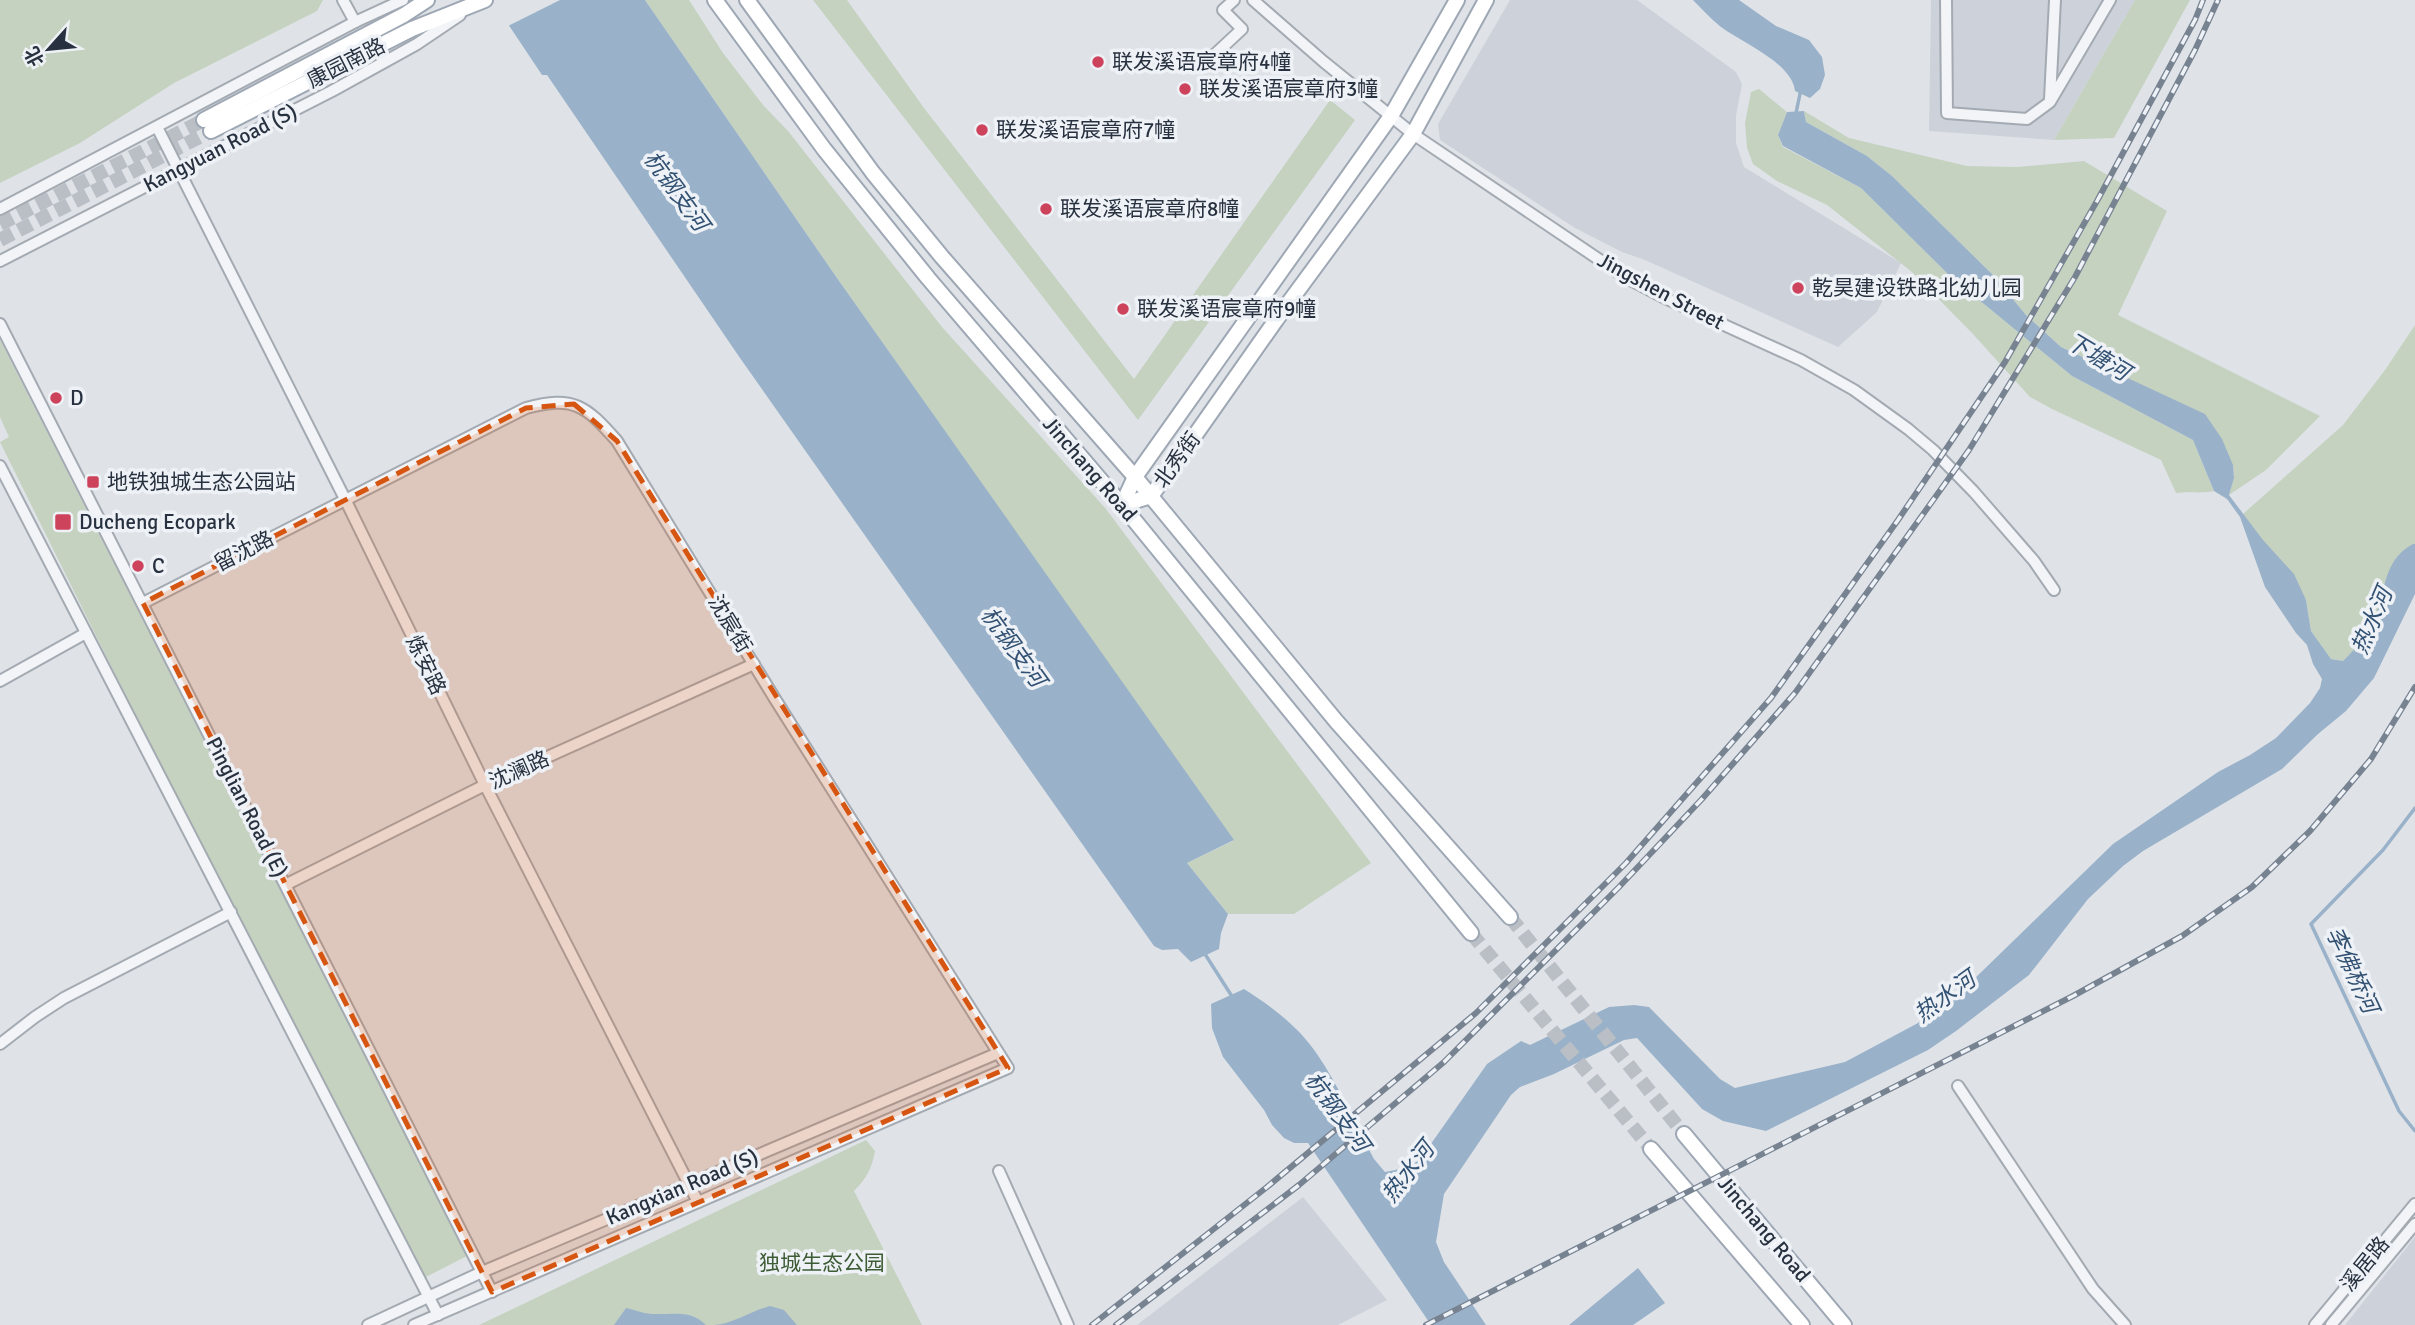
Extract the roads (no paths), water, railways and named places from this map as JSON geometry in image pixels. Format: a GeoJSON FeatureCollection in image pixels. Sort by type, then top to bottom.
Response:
{"type":"FeatureCollection","features":[{"type":"Feature","properties":{"kind":"main road","name":"康园南路"},"geometry":{"type":"LineString","coordinates":[[427,0],[207,126],[412,29],[479,3]]}},
{"type":"Feature","properties":{"kind":"main road","name":"Jinchang Road"},"geometry":{"type":"LineString","coordinates":[[715,0],[824,149],[928,278],[1122,505],[1471,933]]}},
{"type":"Feature","properties":{"kind":"main road","name":"Jinchang Road"},"geometry":{"type":"LineString","coordinates":[[747,0],[873,173],[942,257],[1135,477],[1336,721],[1510,917]]}},
{"type":"Feature","properties":{"kind":"main road","name":"北秀街"},"geometry":{"type":"LineString","coordinates":[[1122,505],[1135,477],[1391,116],[1457,0]]}},
{"type":"Feature","properties":{"kind":"main road","name":"北秀街"},"geometry":{"type":"LineString","coordinates":[[1122,505],[1151,496],[1413,134],[1486,0]]}},
{"type":"Feature","properties":{"kind":"main road","name":"Jinchang Road"},"geometry":{"type":"LineString","coordinates":[[1684,1134],[1844,1325]]}},
{"type":"Feature","properties":{"kind":"main road","name":"Jinchang Road"},"geometry":{"type":"LineString","coordinates":[[1651,1149],[1802,1325]]}},
{"type":"Feature","properties":{"kind":"street"},"geometry":{"type":"LineString","coordinates":[[343,0],[355,22]]}},
{"type":"Feature","properties":{"kind":"street"},"geometry":{"type":"LineString","coordinates":[[0,209],[355,22],[403,0]]}},
{"type":"Feature","properties":{"kind":"street"},"geometry":{"type":"LineString","coordinates":[[1213,56],[1242,29],[1223,10],[1234,0]]}},
{"type":"Feature","properties":{"kind":"street","name":"Jingshen Street"},"geometry":{"type":"LineString","coordinates":[[1253,0],[1413,134],[1625,277],[1677,304],[1801,360],[1854,390],[1933,450],[2034,561],[2054,590]]}},
{"type":"Feature","properties":{"kind":"street"},"geometry":{"type":"LineString","coordinates":[[1947,0],[1947,113],[2027,118],[2050,102],[2110,0]]}},
{"type":"Feature","properties":{"kind":"street"},"geometry":{"type":"LineString","coordinates":[[2050,102],[2055,0]]}},
{"type":"Feature","properties":{"kind":"street","name":"Kangyuan Road (S)"},"geometry":{"type":"LineString","coordinates":[[0,261],[417,44],[479,3]]}},
{"type":"Feature","properties":{"kind":"street","name":"炼安路"},"geometry":{"type":"LineString","coordinates":[[157,127],[345,499],[485,785],[698,1202]]}},
{"type":"Feature","properties":{"kind":"street","name":"Pinglian Road (E)"},"geometry":{"type":"LineString","coordinates":[[0,324],[287,884],[492,1292]]}},
{"type":"Feature","properties":{"kind":"street","name":"沈宸街"},"geometry":{"type":"LineString","coordinates":[[345,499],[526,408],[541,404],[575,404],[589,411],[617,441],[1008,1068]]}},
{"type":"Feature","properties":{"kind":"street"},"geometry":{"type":"LineString","coordinates":[[0,466],[438,1315]]}},
{"type":"Feature","properties":{"kind":"street","name":"留沈路"},"geometry":{"type":"LineString","coordinates":[[143,603],[345,499]]}},
{"type":"Feature","properties":{"kind":"street"},"geometry":{"type":"LineString","coordinates":[[0,681],[86,633]]}},
{"type":"Feature","properties":{"kind":"street","name":"沈澜路"},"geometry":{"type":"LineString","coordinates":[[287,884],[485,785],[754,664]]}},
{"type":"Feature","properties":{"kind":"street"},"geometry":{"type":"LineString","coordinates":[[0,1044],[64,998],[231,912]]}},
{"type":"Feature","properties":{"kind":"street","name":"Kangxian Road (S)"},"geometry":{"type":"LineString","coordinates":[[368,1325],[482,1272],[998,1052]]}},
{"type":"Feature","properties":{"kind":"street","name":"Kangxian Road (S)"},"geometry":{"type":"LineString","coordinates":[[414,1325],[1008,1068]]}},
{"type":"Feature","properties":{"kind":"street"},"geometry":{"type":"LineString","coordinates":[[1958,1086],[2093,1289],[2125,1325]]}},
{"type":"Feature","properties":{"kind":"street"},"geometry":{"type":"LineString","coordinates":[[999,1171],[1068,1325]]}},
{"type":"Feature","properties":{"kind":"street","name":"溪居路"},"geometry":{"type":"LineString","coordinates":[[2315,1325],[2415,1204]]}},
{"type":"Feature","properties":{"kind":"street","name":"溪居路"},"geometry":{"type":"LineString","coordinates":[[2332,1325],[2415,1224]]}},
{"type":"Feature","properties":{"kind":"water"},"geometry":{"type":"Polygon","coordinates":[[[492,0],[645,0],[837,278],[1234,840],[1187,863],[1228,914],[1219,949],[1191,962],[1178,949],[1162,950],[1154,946],[492,0]]]}},
{"type":"Feature","properties":{"kind":"water"},"geometry":{"type":"Polygon","coordinates":[[[1693,0],[1739,0],[1776,26],[1809,40],[1822,57],[1825,75],[1820,89],[1810,98],[1795,91],[1785,71],[1765,54],[1721,27],[1693,0]]]}},
{"type":"Feature","properties":{"kind":"water","name":"热水河"},"geometry":{"type":"Polygon","coordinates":[[[1804,111],[1806,122],[1867,156],[1892,176],[1992,274],[2026,315],[2061,347],[2205,414],[2222,439],[2233,465],[2234,478],[2229,495],[2263,540],[2294,574],[2306,600],[2311,631],[2331,659],[2343,661],[2365,636],[2376,615],[2389,570],[2402,551],[2413,544],[2415,594],[2374,678],[2346,711],[2282,769],[2143,851],[2123,866],[2088,899],[2029,975],[1928,1050],[1766,1131],[1723,1121],[1702,1109],[1637,1038],[1624,1040],[1554,1074],[1520,1087],[1511,1095],[1444,1194],[1436,1242],[1444,1262],[1486,1325],[1431,1325],[1308,1143],[1294,1143],[1284,1138],[1223,1057],[1212,1028],[1211,1004],[1244,989],[1293,1026],[1325,1066],[1374,1159],[1385,1172],[1410,1167],[1421,1158],[1487,1064],[1521,1041],[1530,1045],[1609,1007],[1649,1007],[1720,1079],[1735,1088],[1845,1062],[1918,1023],[1969,984],[2113,844],[2218,772],[2276,738],[2310,703],[2320,688],[2322,679],[2313,664],[2307,645],[2265,587],[2240,517],[2227,499],[2214,491],[2193,440],[2072,376],[1951,277],[1861,188],[1783,146],[1778,135],[1787,112],[1804,111]]]}},
{"type":"Feature","properties":{"kind":"water"},"geometry":{"type":"Polygon","coordinates":[[[1638,1268],[1665,1303],[1633,1325],[1569,1325],[1638,1268]]]}},
{"type":"Feature","properties":{"kind":"water"},"geometry":{"type":"Polygon","coordinates":[[[770,1306],[784,1310],[797,1325],[714,1325],[728,1322],[770,1306]]]}},
{"type":"Feature","properties":{"kind":"water"},"geometry":{"type":"Polygon","coordinates":[[[626,1308],[650,1314],[688,1315],[706,1325],[614,1325],[626,1308]]]}},
{"type":"Feature","properties":{"kind":"waterway","name":"下塘河"},"geometry":{"type":"LineString","coordinates":[[1796,113],[1801,89]]}},
{"type":"Feature","properties":{"kind":"waterway","name":"李佛桥河"},"geometry":{"type":"LineString","coordinates":[[2415,808],[2383,850],[2311,924],[2399,1111],[2415,1131]]}},
{"type":"Feature","properties":{"kind":"waterway","name":"杭钢支河"},"geometry":{"type":"LineString","coordinates":[[1203,951],[1233,998]]}},
{"type":"Feature","properties":{"kind":"tunnel"},"geometry":{"type":"LineString","coordinates":[[0,224],[204,120]]}},
{"type":"Feature","properties":{"kind":"tunnel"},"geometry":{"type":"LineString","coordinates":[[0,240],[211,131]]}},
{"type":"Feature","properties":{"kind":"tunnel"},"geometry":{"type":"LineString","coordinates":[[1510,917],[1684,1134]]}},
{"type":"Feature","properties":{"kind":"tunnel"},"geometry":{"type":"LineString","coordinates":[[1471,933],[1651,1149]]}},
{"type":"Feature","properties":{"kind":"railway"},"geometry":{"type":"LineString","coordinates":[[1092,1325],[1267,1187],[1476,1013],[1626,863],[1771,698],[1898,520],[2005,362],[2097,201],[2195,20],[2203,0]]}},
{"type":"Feature","properties":{"kind":"railway"},"geometry":{"type":"LineString","coordinates":[[1116,1325],[1299,1185],[1444,1062],[1619,887],[1702,799],[1795,693],[1969,450],[2075,277],[2195,50],[2218,0]]}},
{"type":"Feature","properties":{"kind":"railway"},"geometry":{"type":"LineString","coordinates":[[1426,1325],[2073,996],[2182,936],[2252,887],[2310,831],[2371,759],[2415,687]]}},
{"type":"Feature","properties":{"kind":"place","name":"联发溪语宸章府4幢"},"geometry":{"type":"Point","coordinates":[1098,62]}},
{"type":"Feature","properties":{"kind":"place","name":"联发溪语宸章府3幢"},"geometry":{"type":"Point","coordinates":[1185,89]}},
{"type":"Feature","properties":{"kind":"place","name":"联发溪语宸章府7幢"},"geometry":{"type":"Point","coordinates":[982,130]}},
{"type":"Feature","properties":{"kind":"place","name":"联发溪语宸章府8幢"},"geometry":{"type":"Point","coordinates":[1046,209]}},
{"type":"Feature","properties":{"kind":"place","name":"乾昊建设铁路北幼儿园"},"geometry":{"type":"Point","coordinates":[1798,288]}},
{"type":"Feature","properties":{"kind":"place","name":"联发溪语宸章府9幢"},"geometry":{"type":"Point","coordinates":[1123,309]}},
{"type":"Feature","properties":{"kind":"place","name":"D"},"geometry":{"type":"Point","coordinates":[56,398]}},
{"type":"Feature","properties":{"kind":"place","name":"地铁独城生态公园站"},"geometry":{"type":"Point","coordinates":[93,482]}},
{"type":"Feature","properties":{"kind":"place","name":"Ducheng Ecopark"},"geometry":{"type":"Point","coordinates":[63,522]}},
{"type":"Feature","properties":{"kind":"place","name":"C"},"geometry":{"type":"Point","coordinates":[138,566]}},
{"type":"Feature","properties":{"kind":"park label","name":"独城生态公园"},"geometry":{"type":"Point","coordinates":[822,1263]}}]}
